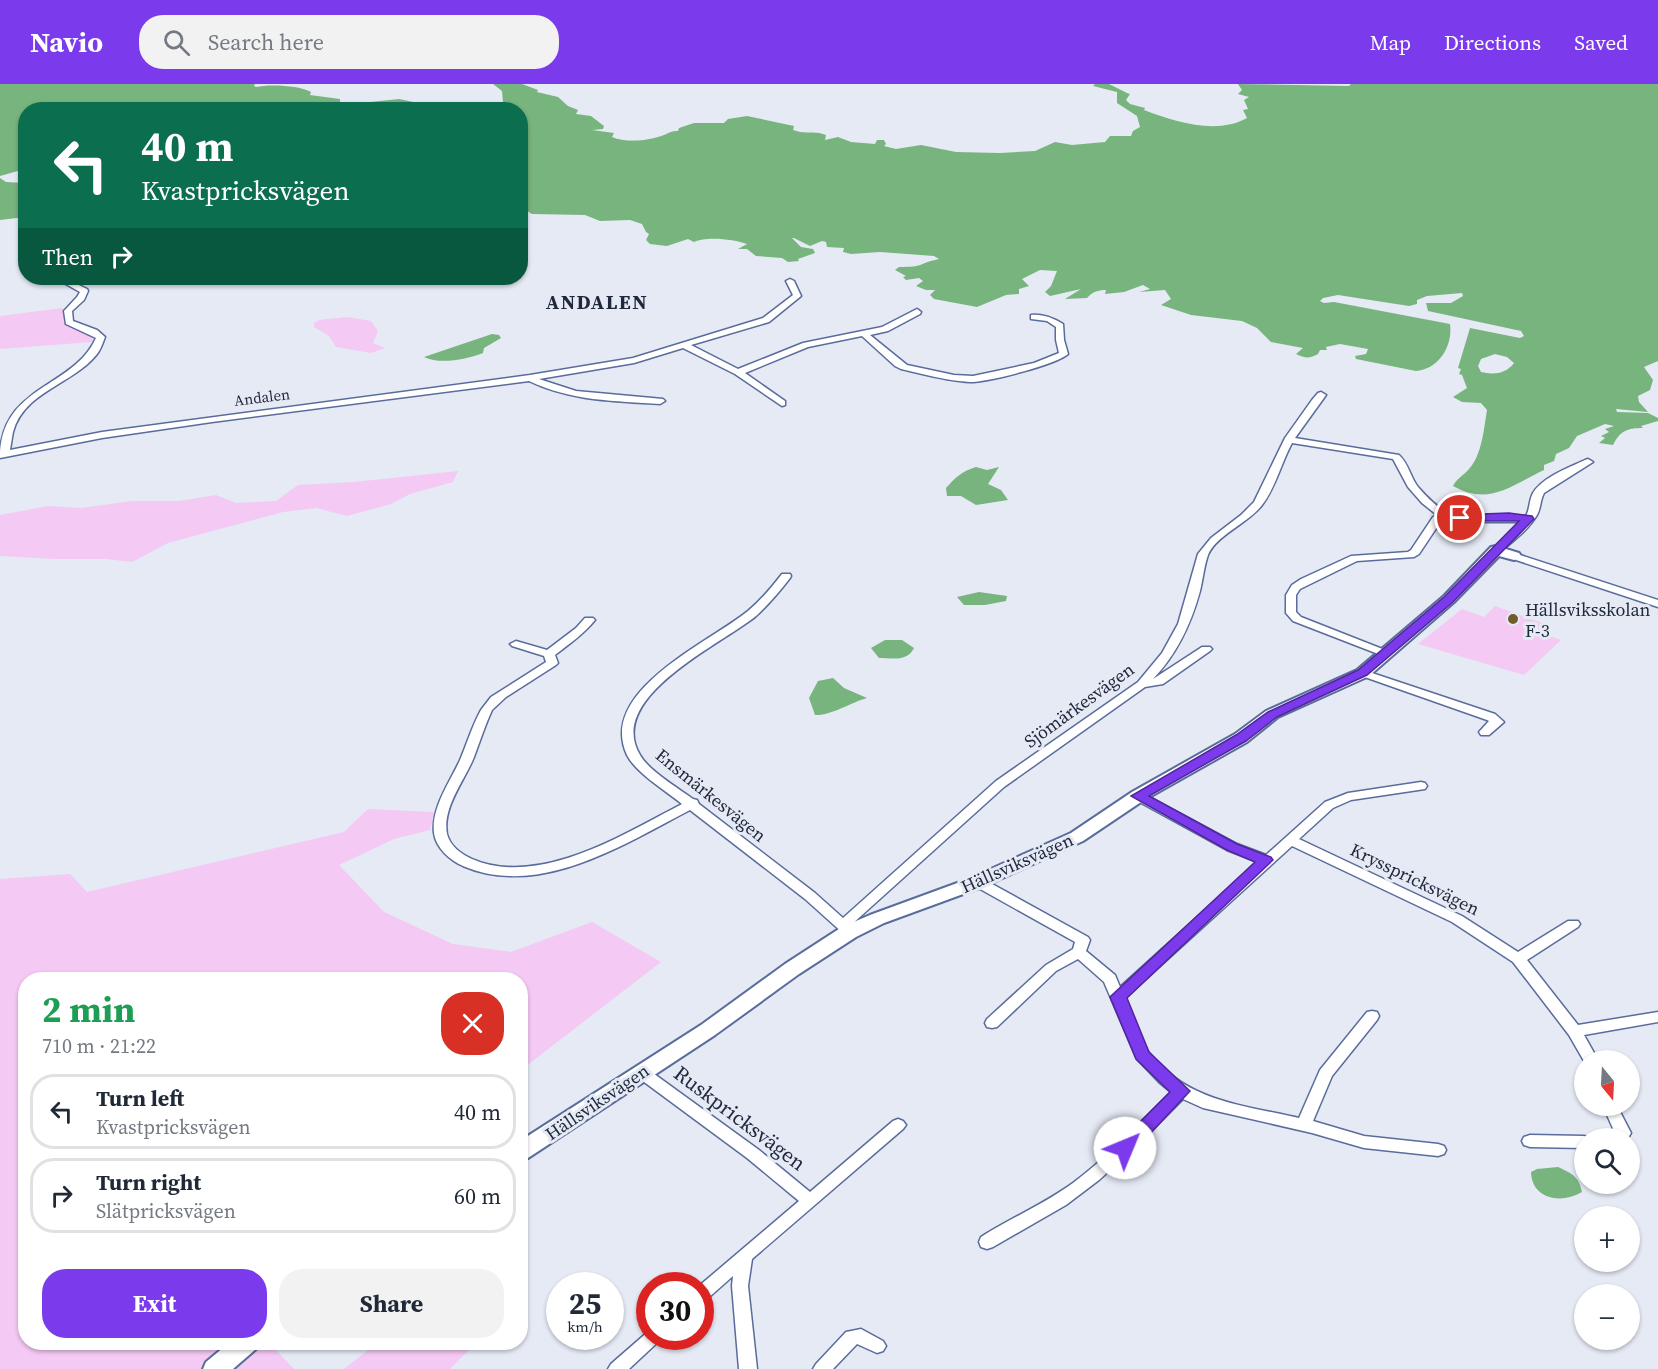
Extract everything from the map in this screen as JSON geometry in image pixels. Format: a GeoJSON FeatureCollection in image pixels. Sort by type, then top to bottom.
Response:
{"type":"FeatureCollection","features":[{"type":"Feature","properties":{"kind":"street","name":"Andalen"},"geometry":{"type":"LineString","coordinates":[[2,455],[102,435],[212,418],[530,378],[634,360],[765,320],[797,296],[790,281]]}},
{"type":"Feature","properties":{"kind":"street"},"geometry":{"type":"LineString","coordinates":[[2,455],[6,434],[19,411],[38,392],[89,358],[97,350],[101,337],[97,333],[76,328],[69,322],[68,310],[81,298],[84,291],[72,285]]}},
{"type":"Feature","properties":{"kind":"street"},"geometry":{"type":"LineString","coordinates":[[738,372],[806,345],[865,335],[885,329],[916,312]]}},
{"type":"Feature","properties":{"kind":"street"},"geometry":{"type":"LineString","coordinates":[[865,335],[897,364],[904,367],[973,380],[1037,365],[1064,354],[1060,340],[1060,326],[1049,319],[1034,316]]}},
{"type":"Feature","properties":{"kind":"street"},"geometry":{"type":"LineString","coordinates":[[686,345],[738,372],[782,403]]}},
{"type":"Feature","properties":{"kind":"street","name":"Andalen"},"geometry":{"type":"LineString","coordinates":[[530,378],[547,387],[575,393],[660,401]]}},
{"type":"Feature","properties":{"kind":"street","name":"Sjömärkesvägen"},"geometry":{"type":"LineString","coordinates":[[846,928],[994,789],[1142,684],[1167,657],[1180,636],[1203,554],[1209,545],[1257,506],[1268,491],[1278,462],[1298,424],[1321,395]]}},
{"type":"Feature","properties":{"kind":"street"},"geometry":{"type":"LineString","coordinates":[[1290,440],[1396,457],[1402,463],[1411,486],[1444,514],[1460,518],[1509,516],[1528,519]]}},
{"type":"Feature","properties":{"kind":"street","name":"Hällsviksvägen"},"geometry":{"type":"LineString","coordinates":[[528,1147],[708,1030],[846,928],[978,882],[1077,837],[1138,796],[1241,738],[1272,714],[1363,673],[1505,553],[1535,509],[1537,495],[1542,490],[1588,462]]}},
{"type":"Feature","properties":{"kind":"street"},"geometry":{"type":"LineString","coordinates":[[1386,654],[1297,619],[1291,613],[1291,595],[1296,587],[1305,581],[1355,558],[1410,555],[1415,552],[1437,519],[1444,514]]}},
{"type":"Feature","properties":{"kind":"street"},"geometry":{"type":"LineString","coordinates":[[1505,553],[1658,604]]}},
{"type":"Feature","properties":{"kind":"street","name":"Ensmärkesvägen"},"geometry":{"type":"LineString","coordinates":[[786,576],[752,613],[669,670],[649,688],[637,704],[629,722],[629,740],[635,756],[652,774],[693,803],[846,928]]}},
{"type":"Feature","properties":{"kind":"street"},"geometry":{"type":"LineString","coordinates":[[549,654],[589,620]]}},
{"type":"Feature","properties":{"kind":"street"},"geometry":{"type":"LineString","coordinates":[[516,644],[549,654]]}},
{"type":"Feature","properties":{"kind":"street"},"geometry":{"type":"LineString","coordinates":[[1142,684],[1159,682],[1206,649]]}},
{"type":"Feature","properties":{"kind":"street"},"geometry":{"type":"LineString","coordinates":[[549,654],[552,663],[494,699],[487,710],[444,809],[441,829],[448,850],[456,858],[488,868],[512,872],[551,867],[584,856],[693,803]]}},
{"type":"Feature","properties":{"kind":"street"},"geometry":{"type":"LineString","coordinates":[[1363,673],[1429,694],[1498,722],[1485,732]]}},
{"type":"Feature","properties":{"kind":"street"},"geometry":{"type":"LineString","coordinates":[[1118,997],[1329,805],[1337,800],[1421,786]]}},
{"type":"Feature","properties":{"kind":"street"},"geometry":{"type":"LineString","coordinates":[[1138,796],[1232,847],[1266,860]]}},
{"type":"Feature","properties":{"kind":"street","name":"Krysspricksvägen"},"geometry":{"type":"LineString","coordinates":[[1292,841],[1457,919],[1518,959],[1574,1031],[1585,1050]]}},
{"type":"Feature","properties":{"kind":"street"},"geometry":{"type":"LineString","coordinates":[[978,882],[1083,940],[1079,952],[1051,968],[992,1023]]}},
{"type":"Feature","properties":{"kind":"street"},"geometry":{"type":"LineString","coordinates":[[1518,959],[1574,924]]}},
{"type":"Feature","properties":{"kind":"street"},"geometry":{"type":"LineString","coordinates":[[1079,952],[1110,979],[1142,1055],[1164,1078],[1181,1091],[1203,1101],[1364,1142],[1438,1150]]}},
{"type":"Feature","properties":{"kind":"street"},"geometry":{"type":"LineString","coordinates":[[1304,1125],[1325,1074],[1372,1016]]}},
{"type":"Feature","properties":{"kind":"street"},"geometry":{"type":"LineString","coordinates":[[1574,1031],[1658,1017]]}},
{"type":"Feature","properties":{"kind":"street","name":"Ruskpricksvägen"},"geometry":{"type":"LineString","coordinates":[[641,1072],[736,1141],[810,1201]]}},
{"type":"Feature","properties":{"kind":"street"},"geometry":{"type":"LineString","coordinates":[[987,1242],[1060,1200],[1084,1182],[1125,1148],[1181,1091]]}},
{"type":"Feature","properties":{"kind":"street"},"geometry":{"type":"LineString","coordinates":[[714,1283],[898,1125]]}},
{"type":"Feature","properties":{"kind":"street"},"geometry":{"type":"LineString","coordinates":[[1530,1141],[1574,1142]]}},
{"type":"Feature","properties":{"kind":"street"},"geometry":{"type":"LineString","coordinates":[[744,1256],[740,1286],[748,1369]]}},
{"type":"Feature","properties":{"kind":"street"},"geometry":{"type":"LineString","coordinates":[[822,1369],[852,1337],[861,1336],[877,1346]]}},
{"type":"Feature","properties":{"kind":"street"},"geometry":{"type":"LineString","coordinates":[[215,1369],[238,1350]]}},
{"type":"Feature","properties":{"kind":"street"},"geometry":{"type":"LineString","coordinates":[[617,1369],[638,1350]]}},
{"type":"Feature","properties":{"kind":"shaded area"},"geometry":{"type":"Polygon","coordinates":[[[0,84],[255,84],[256,87],[276,85],[299,88],[311,92],[310,95],[340,99],[340,102],[18,102],[18,171],[0,176],[0,84]]]}},
{"type":"Feature","properties":{"kind":"shaded area"},"geometry":{"type":"Polygon","coordinates":[[[493,84],[522,84],[538,90],[537,92],[558,97],[568,106],[578,110],[576,114],[591,116],[604,126],[603,129],[592,130],[614,133],[612,137],[624,140],[652,139],[694,123],[724,123],[728,119],[747,116],[794,126],[793,130],[826,135],[825,140],[838,137],[851,142],[875,144],[877,140],[884,140],[886,144],[884,146],[896,149],[921,145],[956,152],[1000,153],[1035,151],[1055,142],[1072,145],[1105,142],[1110,136],[1131,136],[1133,131],[1140,127],[1137,116],[1117,103],[1117,92],[1093,86],[1095,84],[1109,84],[1130,94],[1126,100],[1130,104],[1156,114],[1196,125],[1223,126],[1247,118],[1243,110],[1248,109],[1244,100],[1249,97],[1238,94],[1242,90],[1238,84],[1349,86],[1351,84],[1658,84],[1658,361],[1644,367],[1653,380],[1650,390],[1638,396],[1639,402],[1648,412],[1616,409],[1617,412],[1648,413],[1658,418],[1658,421],[1641,426],[1643,428],[1625,431],[1618,436],[1613,445],[1599,443],[1605,438],[1601,436],[1609,432],[1605,429],[1614,426],[1605,424],[1577,436],[1569,448],[1556,454],[1554,461],[1544,465],[1544,470],[1510,487],[1489,494],[1466,492],[1453,486],[1469,469],[1477,456],[1487,410],[1481,403],[1462,402],[1453,397],[1467,388],[1462,375],[1459,374],[1461,369],[1458,368],[1470,328],[1520,338],[1524,336],[1521,331],[1428,311],[1426,303],[1451,303],[1463,296],[1462,293],[1427,296],[1417,300],[1417,304],[1409,306],[1338,295],[1323,298],[1320,301],[1450,324],[1449,340],[1443,355],[1431,366],[1416,371],[1356,359],[1355,356],[1366,354],[1368,349],[1340,344],[1326,347],[1327,350],[1320,350],[1312,357],[1302,356],[1296,354],[1303,348],[1271,342],[1257,328],[1242,321],[1191,315],[1161,305],[1171,299],[1165,290],[1139,292],[1150,289],[1143,285],[1124,292],[1105,294],[1106,290],[1100,290],[1087,298],[1065,299],[1081,289],[1050,296],[1045,292],[1051,286],[1057,271],[1040,270],[1022,279],[1029,286],[1019,289],[1019,294],[1006,295],[977,307],[934,299],[930,295],[935,290],[926,290],[916,286],[923,281],[919,278],[906,280],[903,277],[906,276],[895,270],[899,267],[917,266],[939,259],[934,256],[880,252],[851,254],[843,252],[844,248],[827,247],[826,242],[822,241],[810,246],[792,238],[801,247],[813,249],[815,253],[798,259],[799,261],[788,262],[782,258],[756,256],[747,249],[738,249],[747,244],[728,240],[706,239],[694,242],[688,239],[667,246],[650,244],[646,240],[649,234],[642,224],[630,220],[600,221],[585,215],[532,214],[528,211],[528,102],[503,102],[502,91],[493,84]],[[1495,354],[1481,359],[1478,366],[1481,372],[1495,373],[1511,367],[1514,363],[1507,357],[1495,354]]]}},
{"type":"Feature","properties":{"kind":"shaded area"},"geometry":{"type":"Polygon","coordinates":[[[399,99],[413,102],[370,102],[399,99]]]}},
{"type":"Feature","properties":{"kind":"shaded area"},"geometry":{"type":"Polygon","coordinates":[[[0,178],[6,182],[18,183],[18,218],[0,220],[0,178]]]}},
{"type":"Feature","properties":{"kind":"shaded area"},"geometry":{"type":"Polygon","coordinates":[[[63,308],[66,320],[72,327],[94,335],[92,342],[0,349],[0,316],[63,308]]]}},
{"type":"Feature","properties":{"kind":"shaded area"},"geometry":{"type":"Polygon","coordinates":[[[347,317],[371,321],[378,331],[373,343],[385,348],[371,353],[336,347],[329,336],[314,327],[314,323],[319,320],[347,317]]]}},
{"type":"Feature","properties":{"kind":"shaded area"},"geometry":{"type":"Polygon","coordinates":[[[492,334],[499,335],[501,338],[484,348],[483,353],[445,361],[424,357],[492,334]]]}},
{"type":"Feature","properties":{"kind":"shaded area"},"geometry":{"type":"Polygon","coordinates":[[[976,467],[987,470],[999,467],[988,484],[1001,490],[1008,500],[976,505],[961,496],[947,496],[946,488],[953,481],[976,467]]]}},
{"type":"Feature","properties":{"kind":"shaded area"},"geometry":{"type":"Polygon","coordinates":[[[458,471],[453,482],[410,494],[391,504],[347,516],[316,508],[283,512],[168,543],[132,562],[106,559],[0,556],[0,515],[48,506],[81,508],[132,501],[179,501],[216,495],[236,503],[276,501],[298,485],[354,482],[458,471]]]}},
{"type":"Feature","properties":{"kind":"shaded area"},"geometry":{"type":"Polygon","coordinates":[[[979,592],[1007,596],[1006,601],[985,605],[964,605],[957,597],[979,592]]]}},
{"type":"Feature","properties":{"kind":"shaded area"},"geometry":{"type":"Polygon","coordinates":[[[1495,606],[1545,624],[1538,632],[1561,640],[1524,675],[1418,644],[1462,609],[1484,617],[1495,606]]]}},
{"type":"Feature","properties":{"kind":"shaded area"},"geometry":{"type":"Polygon","coordinates":[[[885,640],[902,640],[914,648],[904,657],[879,658],[871,648],[885,640]]]}},
{"type":"Feature","properties":{"kind":"shaded area"},"geometry":{"type":"Polygon","coordinates":[[[833,678],[844,688],[867,698],[834,711],[815,715],[809,698],[818,681],[833,678]]]}},
{"type":"Feature","properties":{"kind":"shaded area"},"geometry":{"type":"Polygon","coordinates":[[[368,809],[434,812],[430,830],[394,839],[339,865],[384,912],[453,944],[511,952],[592,922],[661,962],[528,1065],[528,972],[18,972],[18,1350],[276,1350],[294,1369],[0,1369],[0,879],[70,874],[87,892],[344,832],[368,809]]]}},
{"type":"Feature","properties":{"kind":"shaded area"},"geometry":{"type":"Polygon","coordinates":[[[1558,1167],[1567,1171],[1574,1176],[1574,1194],[1578,1194],[1557,1198],[1542,1194],[1533,1181],[1531,1172],[1537,1169],[1558,1167]]]}},
{"type":"Feature","properties":{"kind":"shaded area"},"geometry":{"type":"Polygon","coordinates":[[[368,1350],[469,1350],[450,1369],[344,1369],[368,1350]]]}},
{"type":"Feature","properties":{"kind":"place","name":"Hällsviksskolan F-3"},"geometry":{"type":"Point","coordinates":[1513,619]}},
{"type":"Feature","properties":{"kind":"district","name":"ANDALEN"},"geometry":{"type":"Point","coordinates":[597,302]}},
{"type":"Feature","properties":{"kind":"route"},"geometry":{"type":"LineString","coordinates":[[1125,1148],[1181,1091],[1164,1078],[1142,1055],[1118,997],[1266,860],[1232,847],[1138,796],[1241,738],[1272,714],[1363,673],[1449,599],[1528,519],[1509,516],[1460,518]]}}]}
